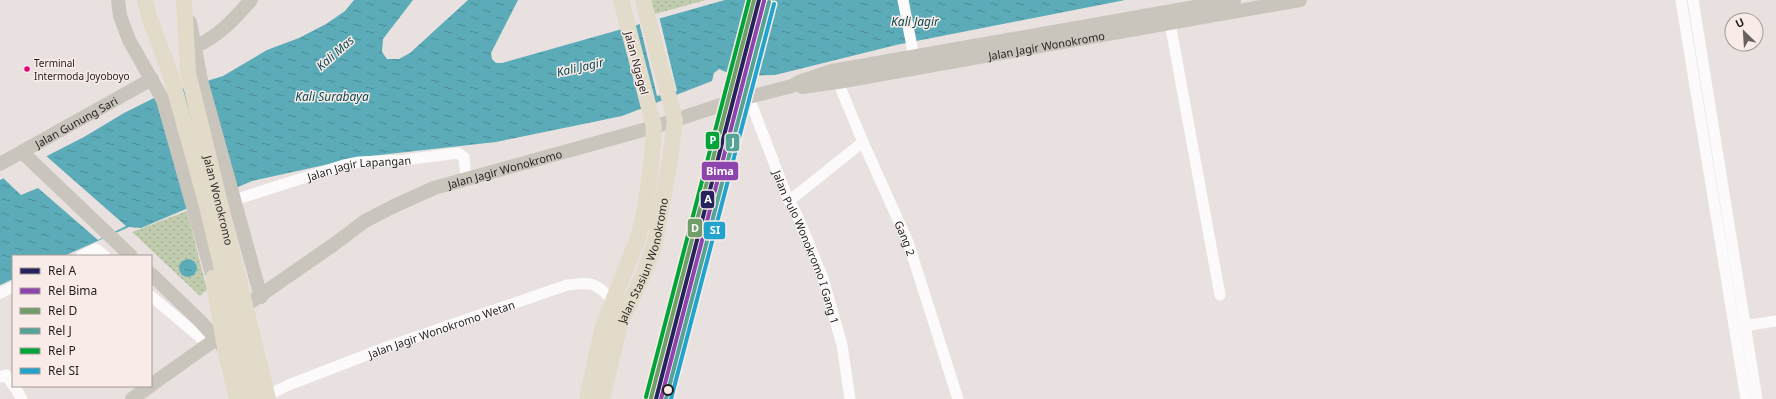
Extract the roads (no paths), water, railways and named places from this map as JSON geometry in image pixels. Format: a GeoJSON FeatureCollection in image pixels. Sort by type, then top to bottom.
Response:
{"type":"FeatureCollection","features":[{"type":"Feature","properties":{"kind":"highway","name":"Jalan Wonokromo"},"geometry":{"type":"LineString","coordinates":[[145,0],[149,16],[217,200]]}},
{"type":"Feature","properties":{"kind":"highway","name":"Jalan Wonokromo"},"geometry":{"type":"LineString","coordinates":[[185,0],[195,76],[217,200],[238,306],[262,398]]}},
{"type":"Feature","properties":{"kind":"highway","name":"Jalan Ngagel"},"geometry":{"type":"LineString","coordinates":[[621,0],[654,127]]}},
{"type":"Feature","properties":{"kind":"highway","name":"Jalan Ngagel"},"geometry":{"type":"LineString","coordinates":[[643,0],[675,120]]}},
{"type":"Feature","properties":{"kind":"highway","name":"Jalan Stasiun Wonokromo"},"geometry":{"type":"LineString","coordinates":[[602,399],[620,322],[644,273],[655,243],[670,160],[675,120]]}},
{"type":"Feature","properties":{"kind":"highway","name":"Jalan Stasiun Wonokromo"},"geometry":{"type":"LineString","coordinates":[[587,399],[603,326],[638,238],[645,210],[652,158],[654,127]]}},
{"type":"Feature","properties":{"kind":"highway","name":"Jalan Wonokromo"},"geometry":{"type":"LineString","coordinates":[[213,278],[216,344],[237,399]]}},
{"type":"Feature","properties":{"kind":"highway"},"geometry":{"type":"LineString","coordinates":[[213,278],[238,306]]}},
{"type":"Feature","properties":{"kind":"highway","name":"Jalan Wonokromo"},"geometry":{"type":"LineString","coordinates":[[238,306],[245,372],[262,398]]}},
{"type":"Feature","properties":{"kind":"main road","name":"Jalan Wonokromo"},"geometry":{"type":"LineString","coordinates":[[118,0],[120,16],[129,40],[217,200],[213,278]]}},
{"type":"Feature","properties":{"kind":"main road"},"geometry":{"type":"LineString","coordinates":[[185,0],[196,46],[195,76]]}},
{"type":"Feature","properties":{"kind":"main road"},"geometry":{"type":"LineString","coordinates":[[196,46],[208,41],[219,32],[251,0]]}},
{"type":"Feature","properties":{"kind":"main road","name":"Jalan Jagir Wonokromo"},"geometry":{"type":"LineString","coordinates":[[792,86],[801,87],[838,82],[994,48],[1234,0]]}},
{"type":"Feature","properties":{"kind":"main road","name":"Jalan Jagir Wonokromo"},"geometry":{"type":"LineString","coordinates":[[238,306],[260,297],[365,221],[392,206],[434,188],[654,127],[733,101],[792,86],[804,80],[832,71],[913,50],[994,48],[1170,23],[1300,0]]}},
{"type":"Feature","properties":{"kind":"main road","name":"Jalan Gunung Sari"},"geometry":{"type":"LineString","coordinates":[[0,164],[26,156],[154,83]]}},
{"type":"Feature","properties":{"kind":"main road"},"geometry":{"type":"LineString","coordinates":[[26,156],[130,255]]}},
{"type":"Feature","properties":{"kind":"main road"},"geometry":{"type":"LineString","coordinates":[[217,200],[260,297]]}},
{"type":"Feature","properties":{"kind":"main road"},"geometry":{"type":"LineString","coordinates":[[152,275],[200,321],[216,344],[245,372]]}},
{"type":"Feature","properties":{"kind":"main road"},"geometry":{"type":"LineString","coordinates":[[152,384],[216,344]]}},
{"type":"Feature","properties":{"kind":"main road"},"geometry":{"type":"LineString","coordinates":[[132,399],[147,387]]}},
{"type":"Feature","properties":{"kind":"street"},"geometry":{"type":"LineString","coordinates":[[903,0],[913,50]]}},
{"type":"Feature","properties":{"kind":"street"},"geometry":{"type":"LineString","coordinates":[[1681,0],[1740,326],[1756,399]]}},
{"type":"Feature","properties":{"kind":"street"},"geometry":{"type":"LineString","coordinates":[[1693,0],[1740,326],[1746,399]]}},
{"type":"Feature","properties":{"kind":"street"},"geometry":{"type":"LineString","coordinates":[[1170,23],[1220,295]]}},
{"type":"Feature","properties":{"kind":"street","name":"Gang 2"},"geometry":{"type":"LineString","coordinates":[[838,82],[908,242],[958,399]]}},
{"type":"Feature","properties":{"kind":"street","name":"Jalan Pulo Wonokromo I Gang 1"},"geometry":{"type":"LineString","coordinates":[[749,98],[789,201],[797,216],[822,278],[842,345],[850,399]]}},
{"type":"Feature","properties":{"kind":"street"},"geometry":{"type":"LineString","coordinates":[[789,201],[863,142]]}},
{"type":"Feature","properties":{"kind":"street","name":"Jalan Jagir Lapangan"},"geometry":{"type":"LineString","coordinates":[[217,200],[344,165],[370,161],[404,160],[458,153],[464,157],[466,179]]}},
{"type":"Feature","properties":{"kind":"street"},"geometry":{"type":"LineString","coordinates":[[83,255],[96,249],[104,255]]}},
{"type":"Feature","properties":{"kind":"street","name":"Jalan Jagir Wonokromo Wetan"},"geometry":{"type":"LineString","coordinates":[[262,398],[286,386],[380,350],[567,285],[584,283],[596,284],[614,301]]}},
{"type":"Feature","properties":{"kind":"street"},"geometry":{"type":"LineString","coordinates":[[0,293],[12,287]]}},
{"type":"Feature","properties":{"kind":"street"},"geometry":{"type":"LineString","coordinates":[[152,297],[216,344]]}},
{"type":"Feature","properties":{"kind":"street"},"geometry":{"type":"LineString","coordinates":[[1740,326],[1776,321]]}},
{"type":"Feature","properties":{"kind":"street"},"geometry":{"type":"LineString","coordinates":[[0,377],[6,374],[12,384]]}},
{"type":"Feature","properties":{"kind":"street"},"geometry":{"type":"LineString","coordinates":[[14,387],[22,399]]}},
{"type":"Feature","properties":{"kind":"water","name":"Kali Surabaya"},"geometry":{"type":"Polygon","coordinates":[[[354,0],[413,0],[383,39],[382,52],[387,59],[399,59],[410,53],[468,0],[518,0],[491,53],[492,59],[496,63],[502,63],[725,0],[1125,0],[896,45],[775,75],[735,76],[719,69],[714,73],[712,81],[622,116],[496,142],[361,157],[252,181],[141,228],[129,227],[66,255],[12,255],[12,279],[0,285],[0,180],[84,137],[124,113],[156,97],[223,76],[267,50],[299,38],[326,24],[345,11],[354,0]]]}},
{"type":"Feature","properties":{"kind":"water"},"geometry":{"type":"Polygon","coordinates":[[[188,259],[194,262],[197,268],[194,274],[188,277],[182,274],[179,268],[182,262],[188,259]]]}},
{"type":"Feature","properties":{"kind":"rail line","name":"P"},"geometry":{"type":"LineString","coordinates":[[646,397],[749,0]]}},
{"type":"Feature","properties":{"kind":"rail line","name":"D"},"geometry":{"type":"LineString","coordinates":[[651,398],[754,0]]}},
{"type":"Feature","properties":{"kind":"rail line","name":"A"},"geometry":{"type":"LineString","coordinates":[[656,399],[759,0]]}},
{"type":"Feature","properties":{"kind":"rail line","name":"Bima"},"geometry":{"type":"LineString","coordinates":[[661,399],[764,1]]}},
{"type":"Feature","properties":{"kind":"rail line","name":"J"},"geometry":{"type":"LineString","coordinates":[[666,399],[769,2]]}},
{"type":"Feature","properties":{"kind":"rail line","name":"SI"},"geometry":{"type":"LineString","coordinates":[[671,399],[774,4]]}},
{"type":"Feature","properties":{"kind":"place","name":"Terminal Intermoda Joyoboyo"},"geometry":{"type":"Point","coordinates":[27,69]}},
{"type":"Feature","properties":{"kind":"water label","name":"Kali Jagir"},"geometry":{"type":"Point","coordinates":[915,21]}},
{"type":"Feature","properties":{"kind":"water label","name":"Kali Mas"},"geometry":{"type":"Point","coordinates":[335,53]}},
{"type":"Feature","properties":{"kind":"water label","name":"Kali Jagir"},"geometry":{"type":"Point","coordinates":[580,67]}}]}
